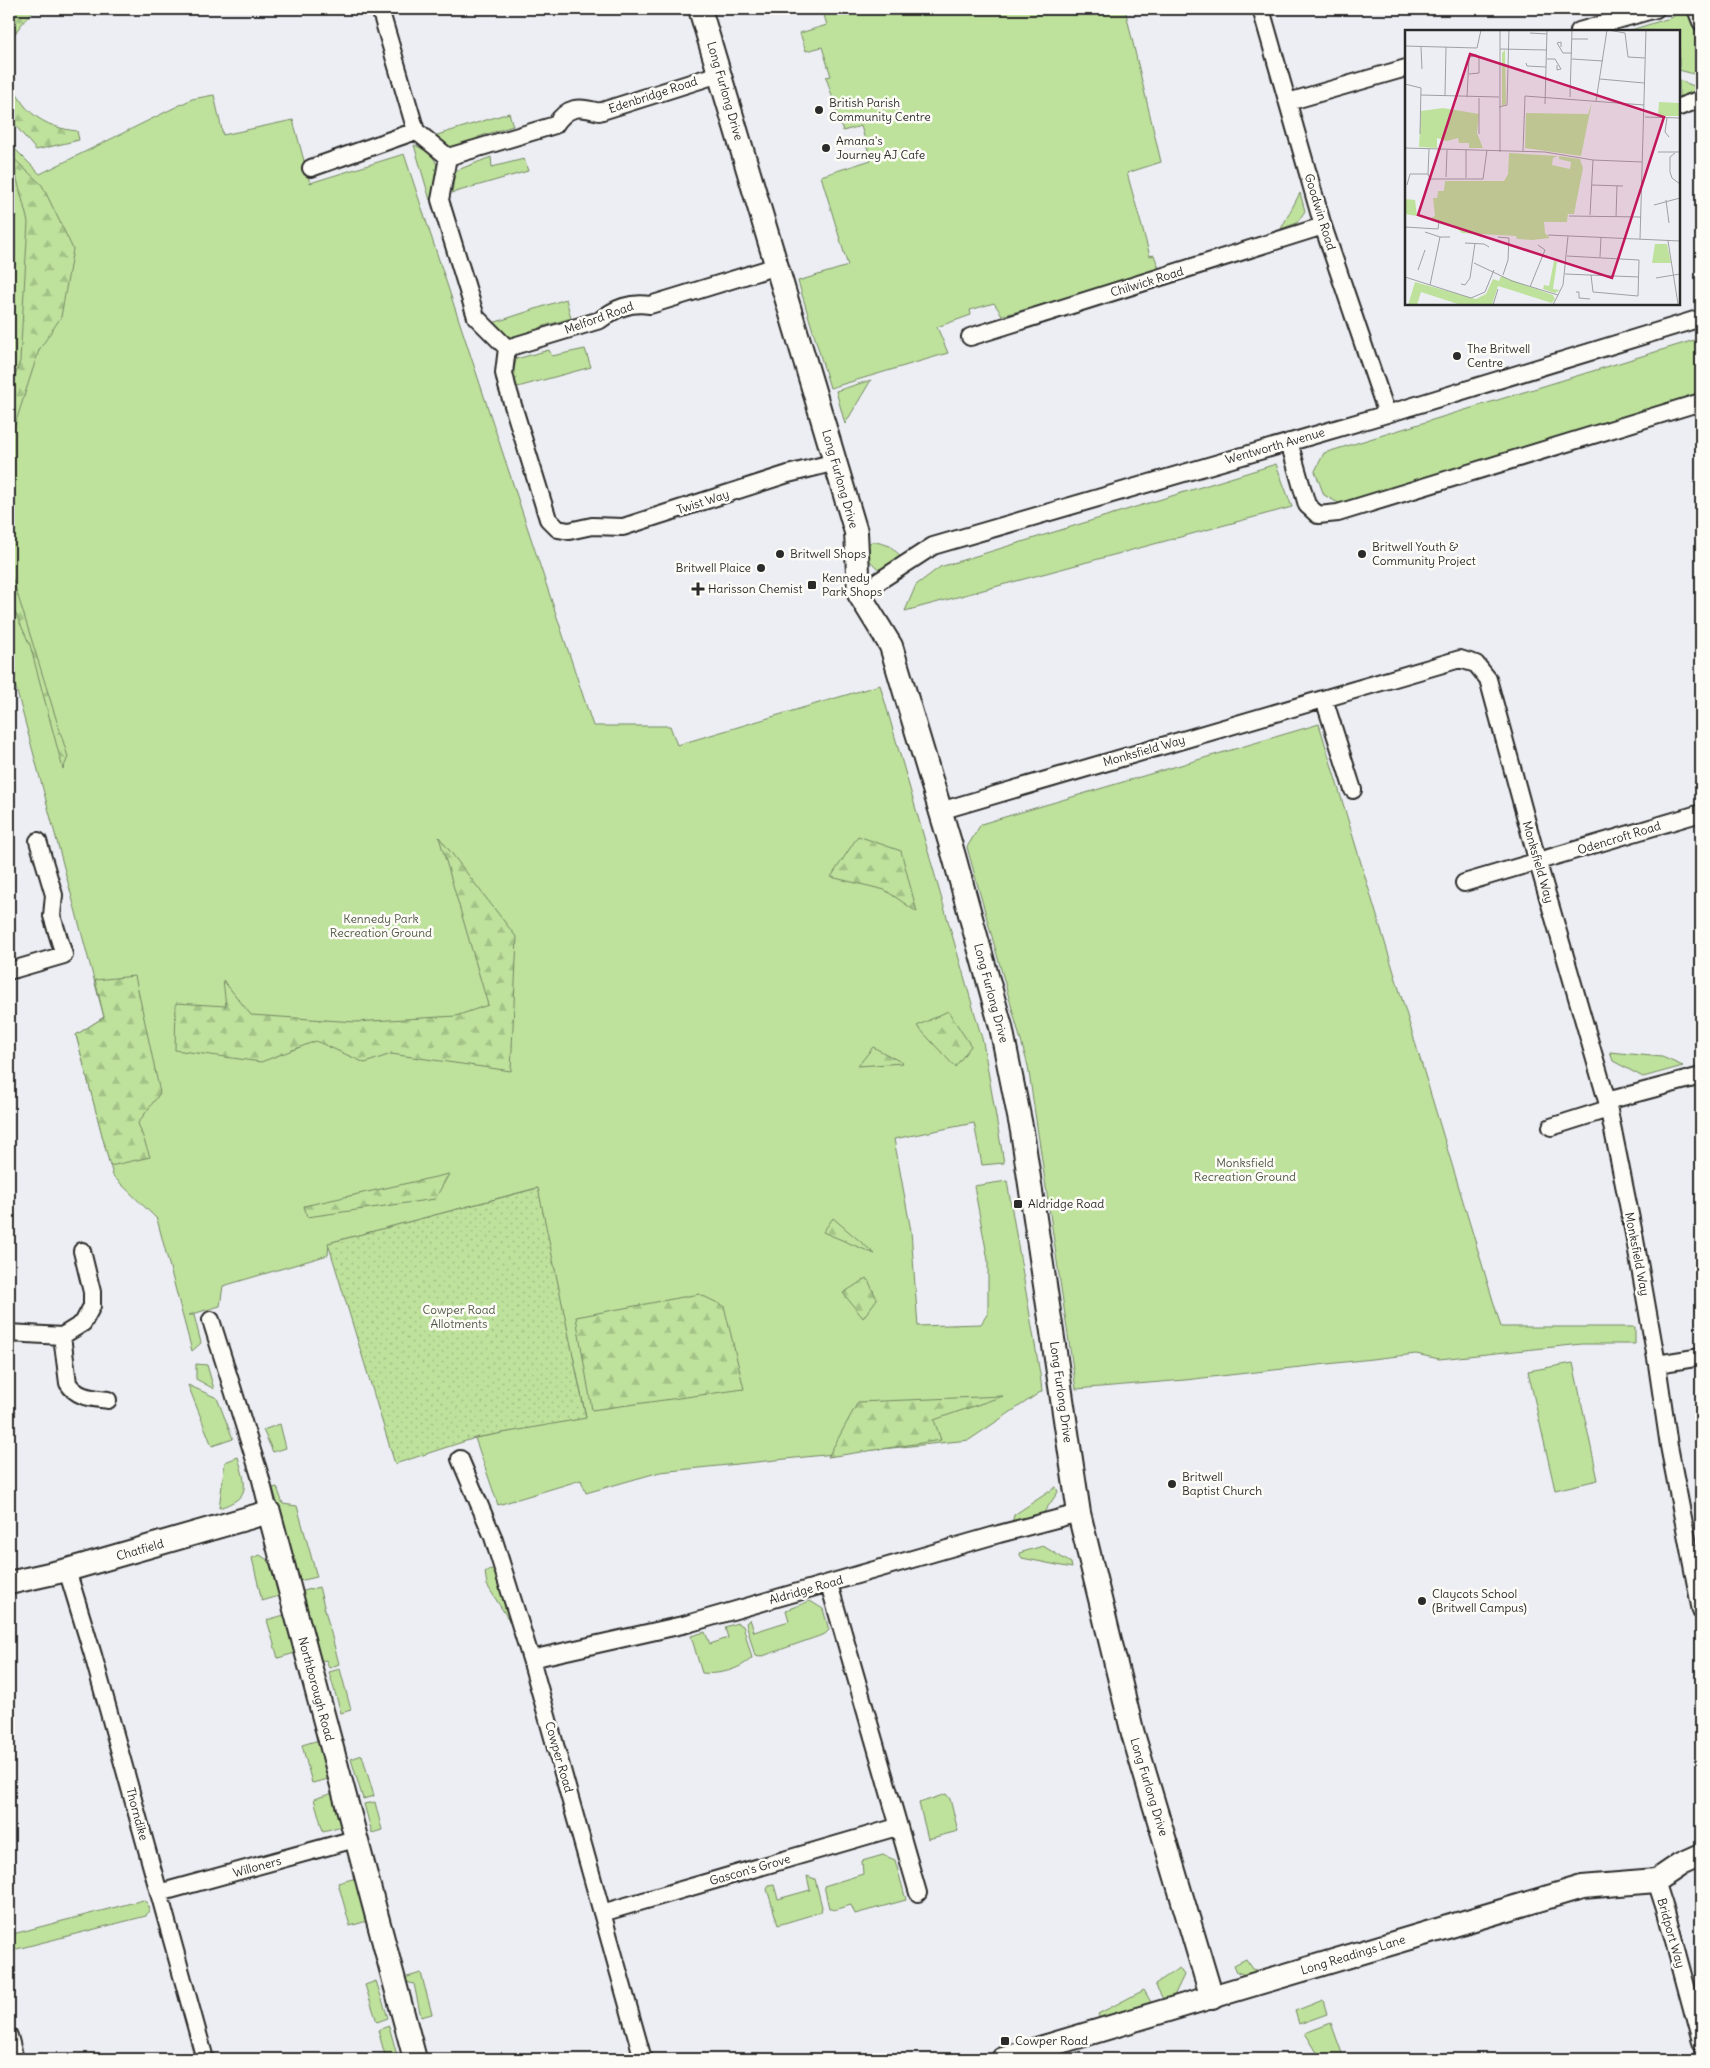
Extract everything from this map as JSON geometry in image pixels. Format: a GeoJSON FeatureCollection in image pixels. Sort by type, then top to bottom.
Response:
{"type":"FeatureCollection","features":[{"type":"Feature","properties":{"kind":"street"},"geometry":{"type":"LineString","coordinates":[[380,9],[416,131],[448,157],[440,200],[476,317],[507,348]]}},
{"type":"Feature","properties":{"kind":"street","name":"Long Furlong Drive"},"geometry":{"type":"LineString","coordinates":[[700,9],[856,532],[859,594],[891,646],[1001,1027],[1020,1121],[1079,1513],[1133,1734],[1212,1998]]}},
{"type":"Feature","properties":{"kind":"street","name":"Goodwin Road"},"geometry":{"type":"LineString","coordinates":[[1261,9],[1323,226],[1387,414]]}},
{"type":"Feature","properties":{"kind":"street"},"geometry":{"type":"LineString","coordinates":[[1582,30],[1656,9]]}},
{"type":"Feature","properties":{"kind":"street"},"geometry":{"type":"LineString","coordinates":[[1696,9],[1701,22]]}},
{"type":"Feature","properties":{"kind":"street"},"geometry":{"type":"LineString","coordinates":[[1288,102],[1405,68]]}},
{"type":"Feature","properties":{"kind":"street","name":"Edenbridge Road"},"geometry":{"type":"LineString","coordinates":[[448,157],[555,125],[563,113],[581,107],[598,112],[719,74]]}},
{"type":"Feature","properties":{"kind":"street"},"geometry":{"type":"LineString","coordinates":[[1680,106],[1701,99]]}},
{"type":"Feature","properties":{"kind":"street"},"geometry":{"type":"LineString","coordinates":[[311,168],[416,131]]}},
{"type":"Feature","properties":{"kind":"street","name":"Chilwick Road"},"geometry":{"type":"LineString","coordinates":[[970,337],[1323,226]]}},
{"type":"Feature","properties":{"kind":"street","name":"Melford Road"},"geometry":{"type":"LineString","coordinates":[[507,348],[600,320],[612,310],[635,303],[650,305],[777,266]]}},
{"type":"Feature","properties":{"kind":"street","name":"Wentworth Avenue"},"geometry":{"type":"LineString","coordinates":[[859,594],[933,546],[1387,414],[1701,318]]}},
{"type":"Feature","properties":{"kind":"street","name":"Twist Way"},"geometry":{"type":"LineString","coordinates":[[507,348],[504,373],[507,386],[548,518],[558,529],[569,531],[592,526],[623,527],[788,474],[836,462]]}},
{"type":"Feature","properties":{"kind":"street"},"geometry":{"type":"LineString","coordinates":[[1289,442],[1307,505],[1318,515],[1338,513],[1701,402]]}},
{"type":"Feature","properties":{"kind":"street","name":"Monksfield Way"},"geometry":{"type":"LineString","coordinates":[[940,811],[1460,658],[1476,664],[1488,680],[1607,1105],[1634,1234],[1657,1364],[1669,1446],[1701,1612]]}},
{"type":"Feature","properties":{"kind":"street"},"geometry":{"type":"LineString","coordinates":[[1324,699],[1353,790]]}},
{"type":"Feature","properties":{"kind":"street","name":"Odencroft Road"},"geometry":{"type":"LineString","coordinates":[[1464,883],[1538,863],[1701,813]]}},
{"type":"Feature","properties":{"kind":"street"},"geometry":{"type":"LineString","coordinates":[[9,971],[64,955],[52,916],[54,896],[38,841]]}},
{"type":"Feature","properties":{"kind":"street"},"geometry":{"type":"LineString","coordinates":[[1552,1127],[1607,1105],[1701,1076]]}},
{"type":"Feature","properties":{"kind":"street"},"geometry":{"type":"LineString","coordinates":[[9,1333],[62,1336],[83,1323],[92,1306],[92,1292],[82,1251]]}},
{"type":"Feature","properties":{"kind":"street","name":"Northborough Road"},"geometry":{"type":"LineString","coordinates":[[211,1320],[260,1476],[415,2059]]}},
{"type":"Feature","properties":{"kind":"street"},"geometry":{"type":"LineString","coordinates":[[62,1336],[68,1383],[72,1389],[86,1397],[108,1400]]}},
{"type":"Feature","properties":{"kind":"street"},"geometry":{"type":"LineString","coordinates":[[1657,1364],[1701,1357]]}},
{"type":"Feature","properties":{"kind":"street","name":"Cowper Road"},"geometry":{"type":"LineString","coordinates":[[460,1459],[493,1537],[531,1659],[643,2059]]}},
{"type":"Feature","properties":{"kind":"street","name":"Chatfield"},"geometry":{"type":"LineString","coordinates":[[9,1583],[66,1570],[269,1512]]}},
{"type":"Feature","properties":{"kind":"street","name":"Aldridge Road"},"geometry":{"type":"LineString","coordinates":[[531,1659],[688,1624],[999,1534],[1079,1513]]}},
{"type":"Feature","properties":{"kind":"street","name":"Thorndike"},"geometry":{"type":"LineString","coordinates":[[66,1570],[93,1655],[205,2059]]}},
{"type":"Feature","properties":{"kind":"street"},"geometry":{"type":"LineString","coordinates":[[829,1584],[918,1893]]}},
{"type":"Feature","properties":{"kind":"street","name":"Gascon's Grove"},"geometry":{"type":"LineString","coordinates":[[602,1913],[898,1827]]}},
{"type":"Feature","properties":{"kind":"street","name":"Willoners"},"geometry":{"type":"LineString","coordinates":[[159,1893],[356,1840]]}},
{"type":"Feature","properties":{"kind":"street","name":"Long Readings Lane"},"geometry":{"type":"LineString","coordinates":[[1003,2059],[1582,1887],[1656,1881],[1681,1864],[1701,1855]]}},
{"type":"Feature","properties":{"kind":"street","name":"Bridport Way"},"geometry":{"type":"LineString","coordinates":[[1656,1881],[1701,2042]]}},
{"type":"Feature","properties":{"kind":"street"},"geometry":{"type":"LineString","coordinates":[[9,2036],[15,2059]]}},
{"type":"Feature","properties":{"kind":"green space"},"geometry":{"type":"Polygon","coordinates":[[[9,9],[35,9],[20,26],[12,39],[11,71],[19,98],[37,117],[48,124],[77,131],[79,140],[36,150],[9,118],[9,9]]]}},
{"type":"Feature","properties":{"kind":"green space"},"geometry":{"type":"Polygon","coordinates":[[[822,9],[1125,9],[1161,162],[1127,173],[1150,256],[1154,255],[1160,271],[1005,315],[1002,315],[994,303],[970,310],[971,315],[937,327],[948,353],[830,388],[798,281],[848,266],[821,176],[871,160],[861,126],[843,131],[826,77],[831,76],[822,47],[806,51],[800,33],[827,25],[822,9]]]}},
{"type":"Feature","properties":{"kind":"green space"},"geometry":{"type":"Polygon","coordinates":[[[1678,9],[1686,10],[1690,14],[1701,49],[1701,76],[1680,70],[1680,30],[1631,30],[1673,17],[1678,9]]]}},
{"type":"Feature","properties":{"kind":"green space"},"geometry":{"type":"Polygon","coordinates":[[[1680,80],[1701,89],[1701,93],[1680,99],[1680,80]]]}},
{"type":"Feature","properties":{"kind":"green space","name":"Kennedy Park Recreation Ground"},"geometry":{"type":"Polygon","coordinates":[[[214,95],[223,135],[293,120],[310,183],[404,154],[593,726],[670,726],[677,745],[880,685],[983,1042],[1004,1163],[982,1165],[974,1123],[894,1139],[911,1231],[918,1326],[981,1324],[988,1313],[988,1260],[974,1186],[1007,1181],[1040,1374],[1042,1391],[969,1440],[660,1472],[586,1493],[581,1480],[498,1505],[475,1438],[586,1417],[537,1188],[329,1243],[328,1255],[223,1286],[220,1306],[189,1315],[194,1315],[201,1343],[192,1351],[157,1219],[113,1176],[76,1035],[104,1017],[9,662],[9,380],[15,243],[13,226],[15,216],[9,165],[9,143],[40,174],[192,99],[214,95]]]}},
{"type":"Feature","properties":{"kind":"green space"},"geometry":{"type":"Polygon","coordinates":[[[509,113],[513,126],[478,137],[480,143],[450,152],[443,141],[434,136],[509,113]]]}},
{"type":"Feature","properties":{"kind":"green space"},"geometry":{"type":"Polygon","coordinates":[[[414,145],[424,149],[435,161],[437,167],[437,182],[430,200],[414,145]]]}},
{"type":"Feature","properties":{"kind":"green space"},"geometry":{"type":"Polygon","coordinates":[[[11,156],[42,185],[73,249],[61,317],[39,350],[9,443],[9,395],[20,361],[28,222],[11,156]]]}},
{"type":"Feature","properties":{"kind":"green space"},"geometry":{"type":"Polygon","coordinates":[[[491,157],[492,167],[524,159],[528,171],[452,193],[455,171],[491,157]]]}},
{"type":"Feature","properties":{"kind":"green space"},"geometry":{"type":"Polygon","coordinates":[[[1300,193],[1305,211],[1297,223],[1281,229],[1300,193]]]}},
{"type":"Feature","properties":{"kind":"green space"},"geometry":{"type":"Polygon","coordinates":[[[566,299],[571,318],[541,327],[542,335],[512,343],[490,324],[566,299]]]}},
{"type":"Feature","properties":{"kind":"green space"},"geometry":{"type":"Polygon","coordinates":[[[1701,338],[1701,392],[1342,505],[1324,495],[1315,471],[1324,453],[1701,338]]]}},
{"type":"Feature","properties":{"kind":"green space"},"geometry":{"type":"Polygon","coordinates":[[[585,349],[591,367],[514,388],[512,379],[516,359],[549,350],[552,356],[585,349]]]}},
{"type":"Feature","properties":{"kind":"green space"},"geometry":{"type":"Polygon","coordinates":[[[871,380],[845,424],[836,391],[871,380]]]}},
{"type":"Feature","properties":{"kind":"green space"},"geometry":{"type":"Polygon","coordinates":[[[1276,464],[1292,507],[905,611],[916,585],[940,567],[1276,464]]]}},
{"type":"Feature","properties":{"kind":"green space"},"geometry":{"type":"Polygon","coordinates":[[[873,541],[890,546],[904,559],[893,567],[878,569],[868,559],[865,546],[873,541]]]}},
{"type":"Feature","properties":{"kind":"green space"},"geometry":{"type":"Polygon","coordinates":[[[9,567],[68,757],[63,769],[30,645],[9,599],[9,567]]]}},
{"type":"Feature","properties":{"kind":"green space","name":"Monksfield Recreation Ground"},"geometry":{"type":"Polygon","coordinates":[[[1319,724],[1501,1327],[1635,1327],[1635,1344],[1582,1344],[1439,1359],[1416,1354],[1185,1380],[1076,1389],[1028,1066],[967,847],[981,824],[1319,724]]]}},
{"type":"Feature","properties":{"kind":"green space"},"geometry":{"type":"Polygon","coordinates":[[[858,836],[901,851],[917,912],[885,890],[831,877],[858,836]]]}},
{"type":"Feature","properties":{"kind":"green space"},"geometry":{"type":"Polygon","coordinates":[[[439,837],[517,938],[511,1071],[391,1054],[365,1063],[316,1041],[261,1062],[175,1050],[176,1003],[226,1006],[223,980],[251,1015],[355,1022],[456,1016],[488,1005],[439,837]]]}},
{"type":"Feature","properties":{"kind":"green space"},"geometry":{"type":"Polygon","coordinates":[[[135,976],[160,1093],[138,1123],[150,1157],[110,1166],[76,1035],[104,1017],[95,980],[135,976]]]}},
{"type":"Feature","properties":{"kind":"green space"},"geometry":{"type":"Polygon","coordinates":[[[948,1011],[971,1046],[955,1067],[917,1026],[948,1011]]]}},
{"type":"Feature","properties":{"kind":"green space"},"geometry":{"type":"Polygon","coordinates":[[[873,1047],[903,1063],[858,1066],[873,1047]]]}},
{"type":"Feature","properties":{"kind":"green space"},"geometry":{"type":"Polygon","coordinates":[[[1610,1052],[1662,1057],[1683,1066],[1643,1077],[1613,1061],[1610,1052]]]}},
{"type":"Feature","properties":{"kind":"green space"},"geometry":{"type":"Polygon","coordinates":[[[449,1174],[435,1199],[307,1217],[304,1206],[449,1174]]]}},
{"type":"Feature","properties":{"kind":"green space","name":"Cowper Road Allotments"},"geometry":{"type":"Polygon","coordinates":[[[538,1188],[586,1418],[475,1438],[395,1464],[328,1243],[538,1188]]]}},
{"type":"Feature","properties":{"kind":"green space"},"geometry":{"type":"Polygon","coordinates":[[[833,1218],[875,1254],[823,1232],[833,1218]]]}},
{"type":"Feature","properties":{"kind":"green space"},"geometry":{"type":"Polygon","coordinates":[[[867,1278],[877,1299],[863,1318],[843,1293],[867,1278]]]}},
{"type":"Feature","properties":{"kind":"green space"},"geometry":{"type":"Polygon","coordinates":[[[699,1294],[724,1306],[744,1389],[592,1410],[576,1317],[699,1294]]]}},
{"type":"Feature","properties":{"kind":"green space"},"geometry":{"type":"Polygon","coordinates":[[[1573,1363],[1598,1480],[1555,1490],[1528,1371],[1573,1363]]]}},
{"type":"Feature","properties":{"kind":"green space"},"geometry":{"type":"Polygon","coordinates":[[[196,1364],[207,1365],[214,1389],[196,1379],[196,1364]]]}},
{"type":"Feature","properties":{"kind":"green space"},"geometry":{"type":"Polygon","coordinates":[[[188,1385],[217,1398],[233,1439],[212,1446],[188,1385]]]}},
{"type":"Feature","properties":{"kind":"green space"},"geometry":{"type":"Polygon","coordinates":[[[1003,1396],[934,1420],[941,1440],[828,1457],[858,1402],[1003,1396]]]}},
{"type":"Feature","properties":{"kind":"green space"},"geometry":{"type":"Polygon","coordinates":[[[280,1424],[286,1448],[273,1452],[263,1430],[280,1424]]]}},
{"type":"Feature","properties":{"kind":"green space"},"geometry":{"type":"Polygon","coordinates":[[[238,1457],[244,1483],[242,1495],[230,1504],[219,1508],[225,1462],[238,1457]]]}},
{"type":"Feature","properties":{"kind":"green space"},"geometry":{"type":"Polygon","coordinates":[[[277,1487],[283,1504],[297,1506],[317,1577],[299,1581],[273,1488],[277,1487]]]}},
{"type":"Feature","properties":{"kind":"green space"},"geometry":{"type":"Polygon","coordinates":[[[1056,1487],[1058,1492],[1038,1521],[1012,1523],[1014,1515],[1056,1487]]]}},
{"type":"Feature","properties":{"kind":"green space"},"geometry":{"type":"Polygon","coordinates":[[[1043,1546],[1071,1563],[1072,1568],[1022,1558],[1019,1553],[1043,1546]]]}},
{"type":"Feature","properties":{"kind":"green space"},"geometry":{"type":"Polygon","coordinates":[[[260,1555],[269,1561],[279,1596],[262,1601],[252,1558],[260,1555]]]}},
{"type":"Feature","properties":{"kind":"green space"},"geometry":{"type":"Polygon","coordinates":[[[490,1569],[498,1572],[512,1625],[487,1585],[485,1572],[490,1569]]]}},
{"type":"Feature","properties":{"kind":"green space"},"geometry":{"type":"Polygon","coordinates":[[[319,1587],[339,1664],[329,1668],[326,1660],[320,1661],[300,1592],[319,1587]]]}},
{"type":"Feature","properties":{"kind":"green space"},"geometry":{"type":"Polygon","coordinates":[[[810,1601],[823,1609],[829,1630],[825,1634],[760,1657],[755,1656],[746,1623],[750,1619],[754,1632],[789,1621],[786,1610],[810,1601]]]}},
{"type":"Feature","properties":{"kind":"green space"},"geometry":{"type":"Polygon","coordinates":[[[284,1615],[295,1653],[278,1658],[267,1620],[284,1615]]]}},
{"type":"Feature","properties":{"kind":"green space"},"geometry":{"type":"Polygon","coordinates":[[[737,1623],[743,1626],[752,1658],[741,1666],[729,1671],[702,1673],[691,1636],[705,1632],[710,1644],[728,1638],[725,1627],[737,1623]]]}},
{"type":"Feature","properties":{"kind":"green space"},"geometry":{"type":"Polygon","coordinates":[[[340,1669],[351,1710],[341,1713],[329,1672],[340,1669]]]}},
{"type":"Feature","properties":{"kind":"green space"},"geometry":{"type":"Polygon","coordinates":[[[319,1740],[329,1779],[312,1783],[302,1745],[319,1740]]]}},
{"type":"Feature","properties":{"kind":"green space"},"geometry":{"type":"Polygon","coordinates":[[[362,1755],[374,1796],[363,1799],[351,1759],[362,1755]]]}},
{"type":"Feature","properties":{"kind":"green space"},"geometry":{"type":"Polygon","coordinates":[[[333,1793],[342,1826],[323,1831],[314,1799],[333,1793]]]}},
{"type":"Feature","properties":{"kind":"green space"},"geometry":{"type":"Polygon","coordinates":[[[946,1794],[950,1799],[958,1831],[928,1839],[919,1803],[946,1794]]]}},
{"type":"Feature","properties":{"kind":"green space"},"geometry":{"type":"Polygon","coordinates":[[[375,1802],[382,1830],[372,1833],[364,1804],[375,1802]]]}},
{"type":"Feature","properties":{"kind":"green space"},"geometry":{"type":"Polygon","coordinates":[[[883,1855],[895,1860],[906,1900],[855,1914],[851,1905],[833,1910],[829,1908],[824,1886],[863,1874],[862,1861],[883,1855]]]}},
{"type":"Feature","properties":{"kind":"green space"},"geometry":{"type":"Polygon","coordinates":[[[807,1876],[815,1879],[822,1907],[821,1912],[778,1925],[767,1889],[769,1886],[774,1885],[778,1899],[810,1890],[807,1876]]]}},
{"type":"Feature","properties":{"kind":"green space"},"geometry":{"type":"Polygon","coordinates":[[[356,1878],[367,1921],[350,1926],[338,1883],[356,1878]]]}},
{"type":"Feature","properties":{"kind":"green space"},"geometry":{"type":"Polygon","coordinates":[[[143,1900],[147,1903],[149,1910],[146,1916],[9,1951],[9,1935],[143,1900]]]}},
{"type":"Feature","properties":{"kind":"green space"},"geometry":{"type":"Polygon","coordinates":[[[1246,1959],[1253,1969],[1267,1973],[1262,1981],[1237,1972],[1234,1965],[1246,1959]]]}},
{"type":"Feature","properties":{"kind":"green space"},"geometry":{"type":"Polygon","coordinates":[[[1179,1968],[1184,1975],[1173,1998],[1164,2001],[1155,1984],[1179,1968]]]}},
{"type":"Feature","properties":{"kind":"green space"},"geometry":{"type":"Polygon","coordinates":[[[421,1973],[432,2014],[421,2017],[414,1984],[406,1982],[404,1978],[421,1973]]]}},
{"type":"Feature","properties":{"kind":"green space"},"geometry":{"type":"Polygon","coordinates":[[[376,1981],[388,2018],[377,2022],[365,1985],[376,1981]]]}},
{"type":"Feature","properties":{"kind":"green space"},"geometry":{"type":"Polygon","coordinates":[[[1144,1990],[1152,2004],[1101,2022],[1098,2014],[1144,1990]]]}},
{"type":"Feature","properties":{"kind":"green space"},"geometry":{"type":"Polygon","coordinates":[[[1323,2000],[1327,2014],[1299,2024],[1295,2011],[1323,2000]]]}},
{"type":"Feature","properties":{"kind":"green space"},"geometry":{"type":"Polygon","coordinates":[[[1331,2023],[1344,2059],[1321,2059],[1305,2033],[1331,2023]]]}},
{"type":"Feature","properties":{"kind":"green space"},"geometry":{"type":"Polygon","coordinates":[[[389,2026],[398,2059],[386,2059],[378,2030],[389,2026]]]}},
{"type":"Feature","properties":{"kind":"place","name":"British Parish Community Centre"},"geometry":{"type":"Point","coordinates":[819,110]}},
{"type":"Feature","properties":{"kind":"place","name":"Amana's Journey AJ Cafe"},"geometry":{"type":"Point","coordinates":[826,148]}},
{"type":"Feature","properties":{"kind":"place","name":"The Britwell Centre"},"geometry":{"type":"Point","coordinates":[1457,356]}},
{"type":"Feature","properties":{"kind":"place","name":"Britwell Shops"},"geometry":{"type":"Point","coordinates":[780,554]}},
{"type":"Feature","properties":{"kind":"place","name":"Britwell Youth & Community Project"},"geometry":{"type":"Point","coordinates":[1362,554]}},
{"type":"Feature","properties":{"kind":"place","name":"Britwell Plaice"},"geometry":{"type":"Point","coordinates":[761,568]}},
{"type":"Feature","properties":{"kind":"place","name":"Kennedy Park Shops"},"geometry":{"type":"Point","coordinates":[812,585]}},
{"type":"Feature","properties":{"kind":"place","name":"Harisson Chemist"},"geometry":{"type":"Point","coordinates":[698,589]}},
{"type":"Feature","properties":{"kind":"place","name":"Aldridge Road"},"geometry":{"type":"Point","coordinates":[1018,1204]}},
{"type":"Feature","properties":{"kind":"place","name":"Britwell Baptist Church"},"geometry":{"type":"Point","coordinates":[1172,1484]}},
{"type":"Feature","properties":{"kind":"place","name":"Claycots School (Britwell Campus)"},"geometry":{"type":"Point","coordinates":[1422,1601]}},
{"type":"Feature","properties":{"kind":"place","name":"Cowper Road"},"geometry":{"type":"Point","coordinates":[1005,2041]}}]}
